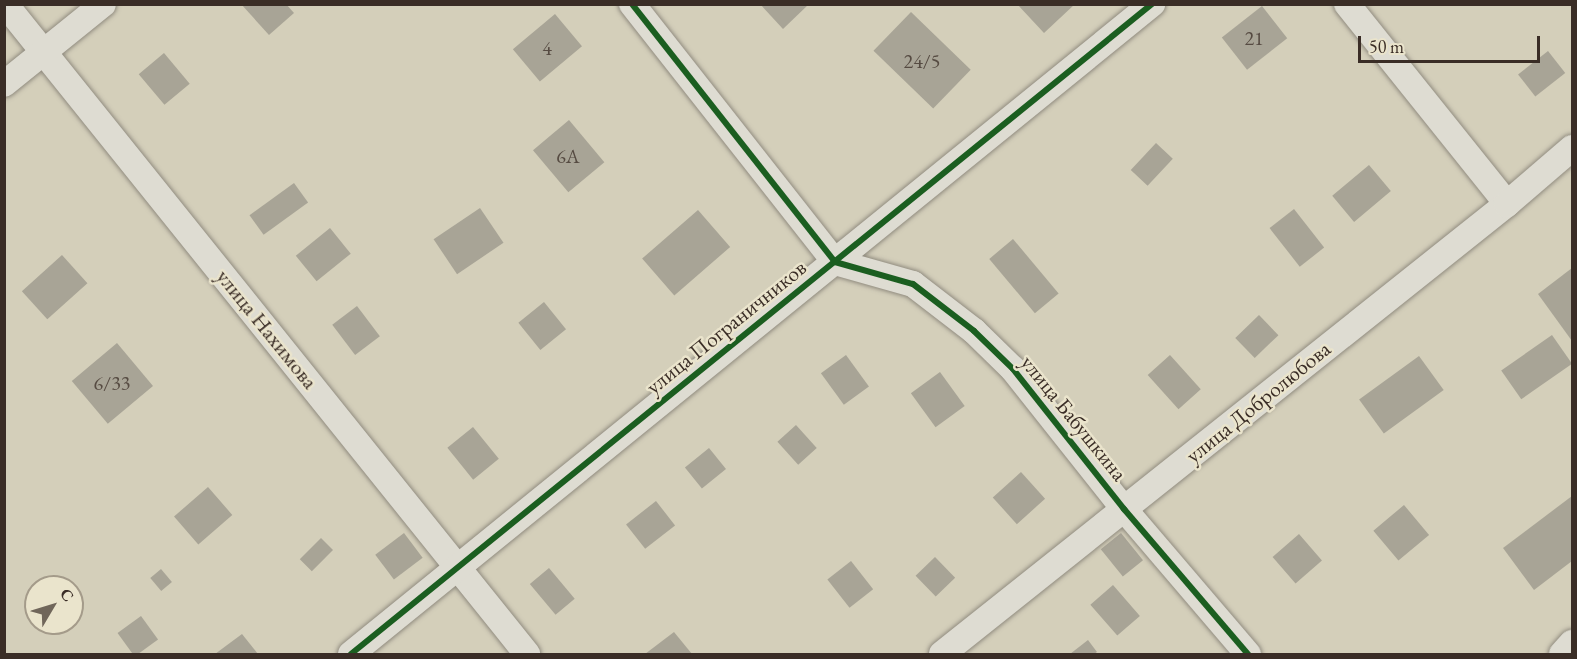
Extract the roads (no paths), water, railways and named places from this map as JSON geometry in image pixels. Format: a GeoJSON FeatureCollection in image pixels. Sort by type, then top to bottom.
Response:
{"type":"FeatureCollection","features":[{"type":"Feature","properties":{"kind":"street","name":"улица Нахимова"},"geometry":{"type":"LineString","coordinates":[[5,4],[527,654]]}},
{"type":"Feature","properties":{"kind":"street"},"geometry":{"type":"LineString","coordinates":[[4,84],[103,4]]}},
{"type":"Feature","properties":{"kind":"street"},"geometry":{"type":"LineString","coordinates":[[633,4],[835,262]]}},
{"type":"Feature","properties":{"kind":"street","name":"улица Пограничников"},"geometry":{"type":"LineString","coordinates":[[351,654],[1152,4]]}},
{"type":"Feature","properties":{"kind":"street"},"geometry":{"type":"LineString","coordinates":[[1347,4],[1507,204]]}},
{"type":"Feature","properties":{"kind":"street","name":"улица Добролюбова"},"geometry":{"type":"LineString","coordinates":[[942,654],[1507,204],[1572,148]]}},
{"type":"Feature","properties":{"kind":"street","name":"улица Бабушкина"},"geometry":{"type":"LineString","coordinates":[[835,262],[913,284],[974,331],[1013,369],[1124,509],[1248,654]]}},
{"type":"Feature","properties":{"kind":"street"},"geometry":{"type":"LineString","coordinates":[[1562,654],[1572,643]]}}]}
